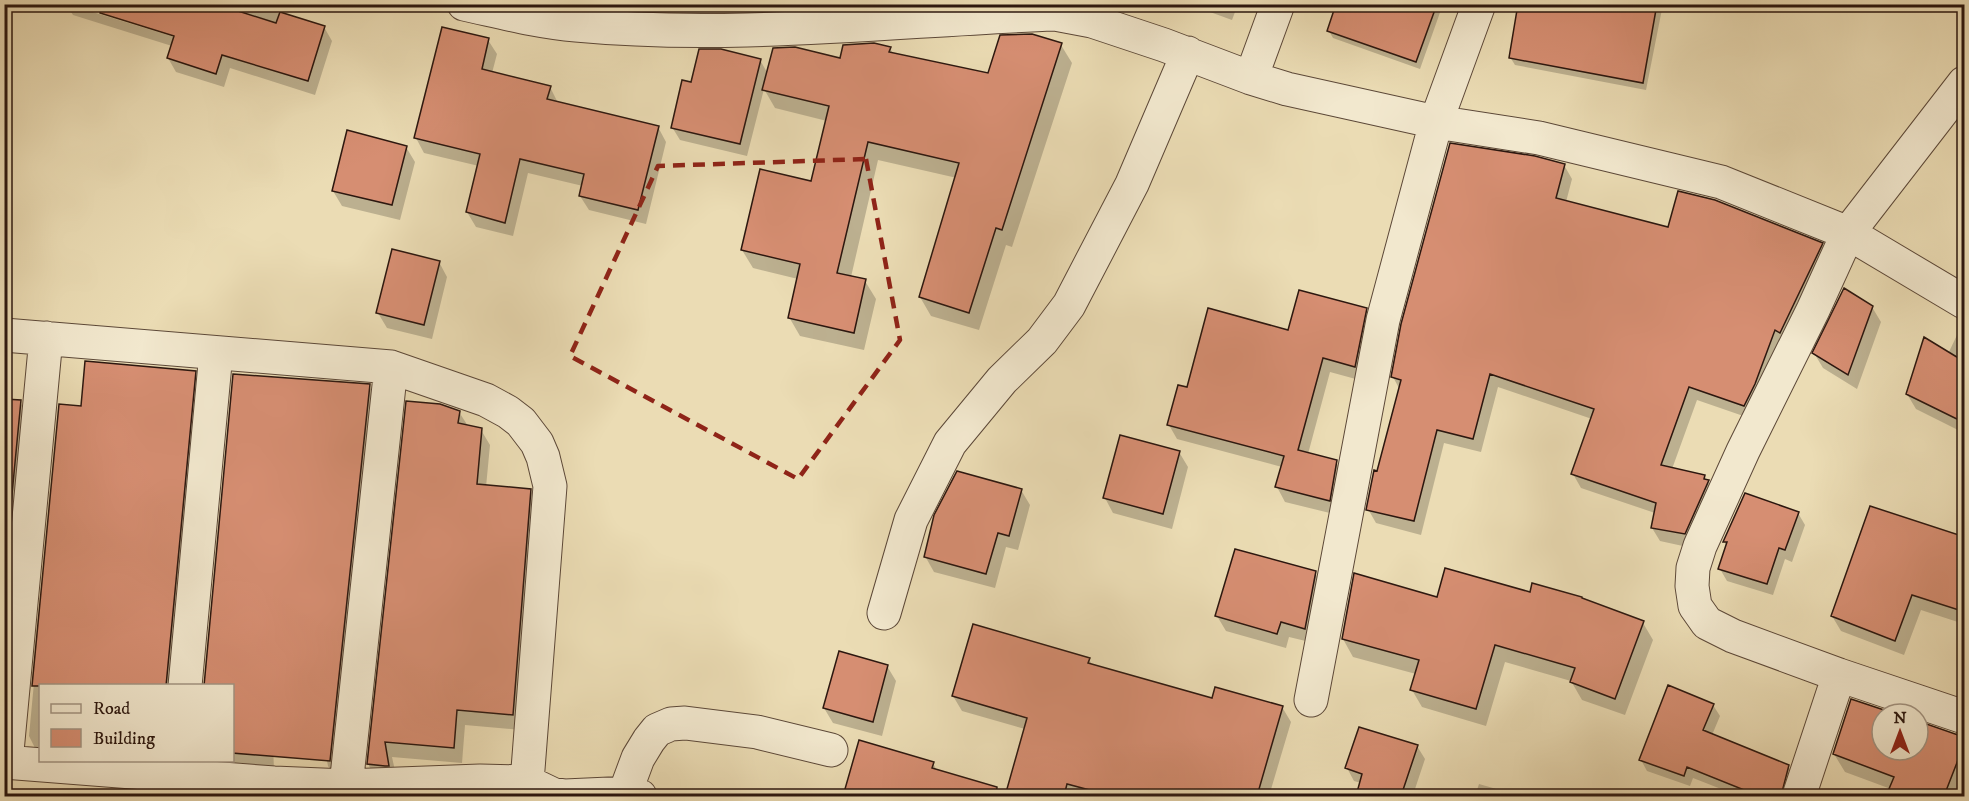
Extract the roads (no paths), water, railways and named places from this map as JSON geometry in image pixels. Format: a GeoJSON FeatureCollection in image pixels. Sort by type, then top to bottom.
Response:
{"type":"FeatureCollection","features":[{"type":"Feature","properties":{"kind":"street"},"geometry":{"type":"LineString","coordinates":[[464,4],[574,25],[644,30],[733,30],[875,25],[1056,9],[1094,13],[1251,78],[1287,89],[1436,122],[1539,138],[1721,182],[1848,233],[1965,302]]}},
{"type":"Feature","properties":{"kind":"street"},"geometry":{"type":"LineString","coordinates":[[1251,78],[1278,4]]}},
{"type":"Feature","properties":{"kind":"street"},"geometry":{"type":"LineString","coordinates":[[1311,700],[1383,320],[1436,122],[1479,4]]}},
{"type":"Feature","properties":{"kind":"street"},"geometry":{"type":"LineString","coordinates":[[884,613],[911,520],[950,443],[1002,380],[1042,341],[1068,305],[1132,184],[1188,53]]}},
{"type":"Feature","properties":{"kind":"street"},"geometry":{"type":"LineString","coordinates":[[1965,83],[1848,233],[1700,546],[1693,568],[1692,586],[1695,606],[1707,623],[1733,636],[1839,675],[1965,717]]}},
{"type":"Feature","properties":{"kind":"street"},"geometry":{"type":"LineString","coordinates":[[4,335],[391,367],[486,400],[521,422],[537,443],[550,486],[527,782]]}},
{"type":"Feature","properties":{"kind":"street"},"geometry":{"type":"LineString","coordinates":[[46,339],[5,762],[177,768],[276,790],[346,786],[481,789],[527,782],[552,794],[565,796],[633,795],[638,758],[657,730],[671,724],[685,723],[757,732],[831,750]]}},
{"type":"Feature","properties":{"kind":"street"},"geometry":{"type":"LineString","coordinates":[[185,684],[216,353]]}},
{"type":"Feature","properties":{"kind":"street"},"geometry":{"type":"LineString","coordinates":[[346,786],[391,367]]}},
{"type":"Feature","properties":{"kind":"street"},"geometry":{"type":"LineString","coordinates":[[1799,796],[1839,675]]}}]}
